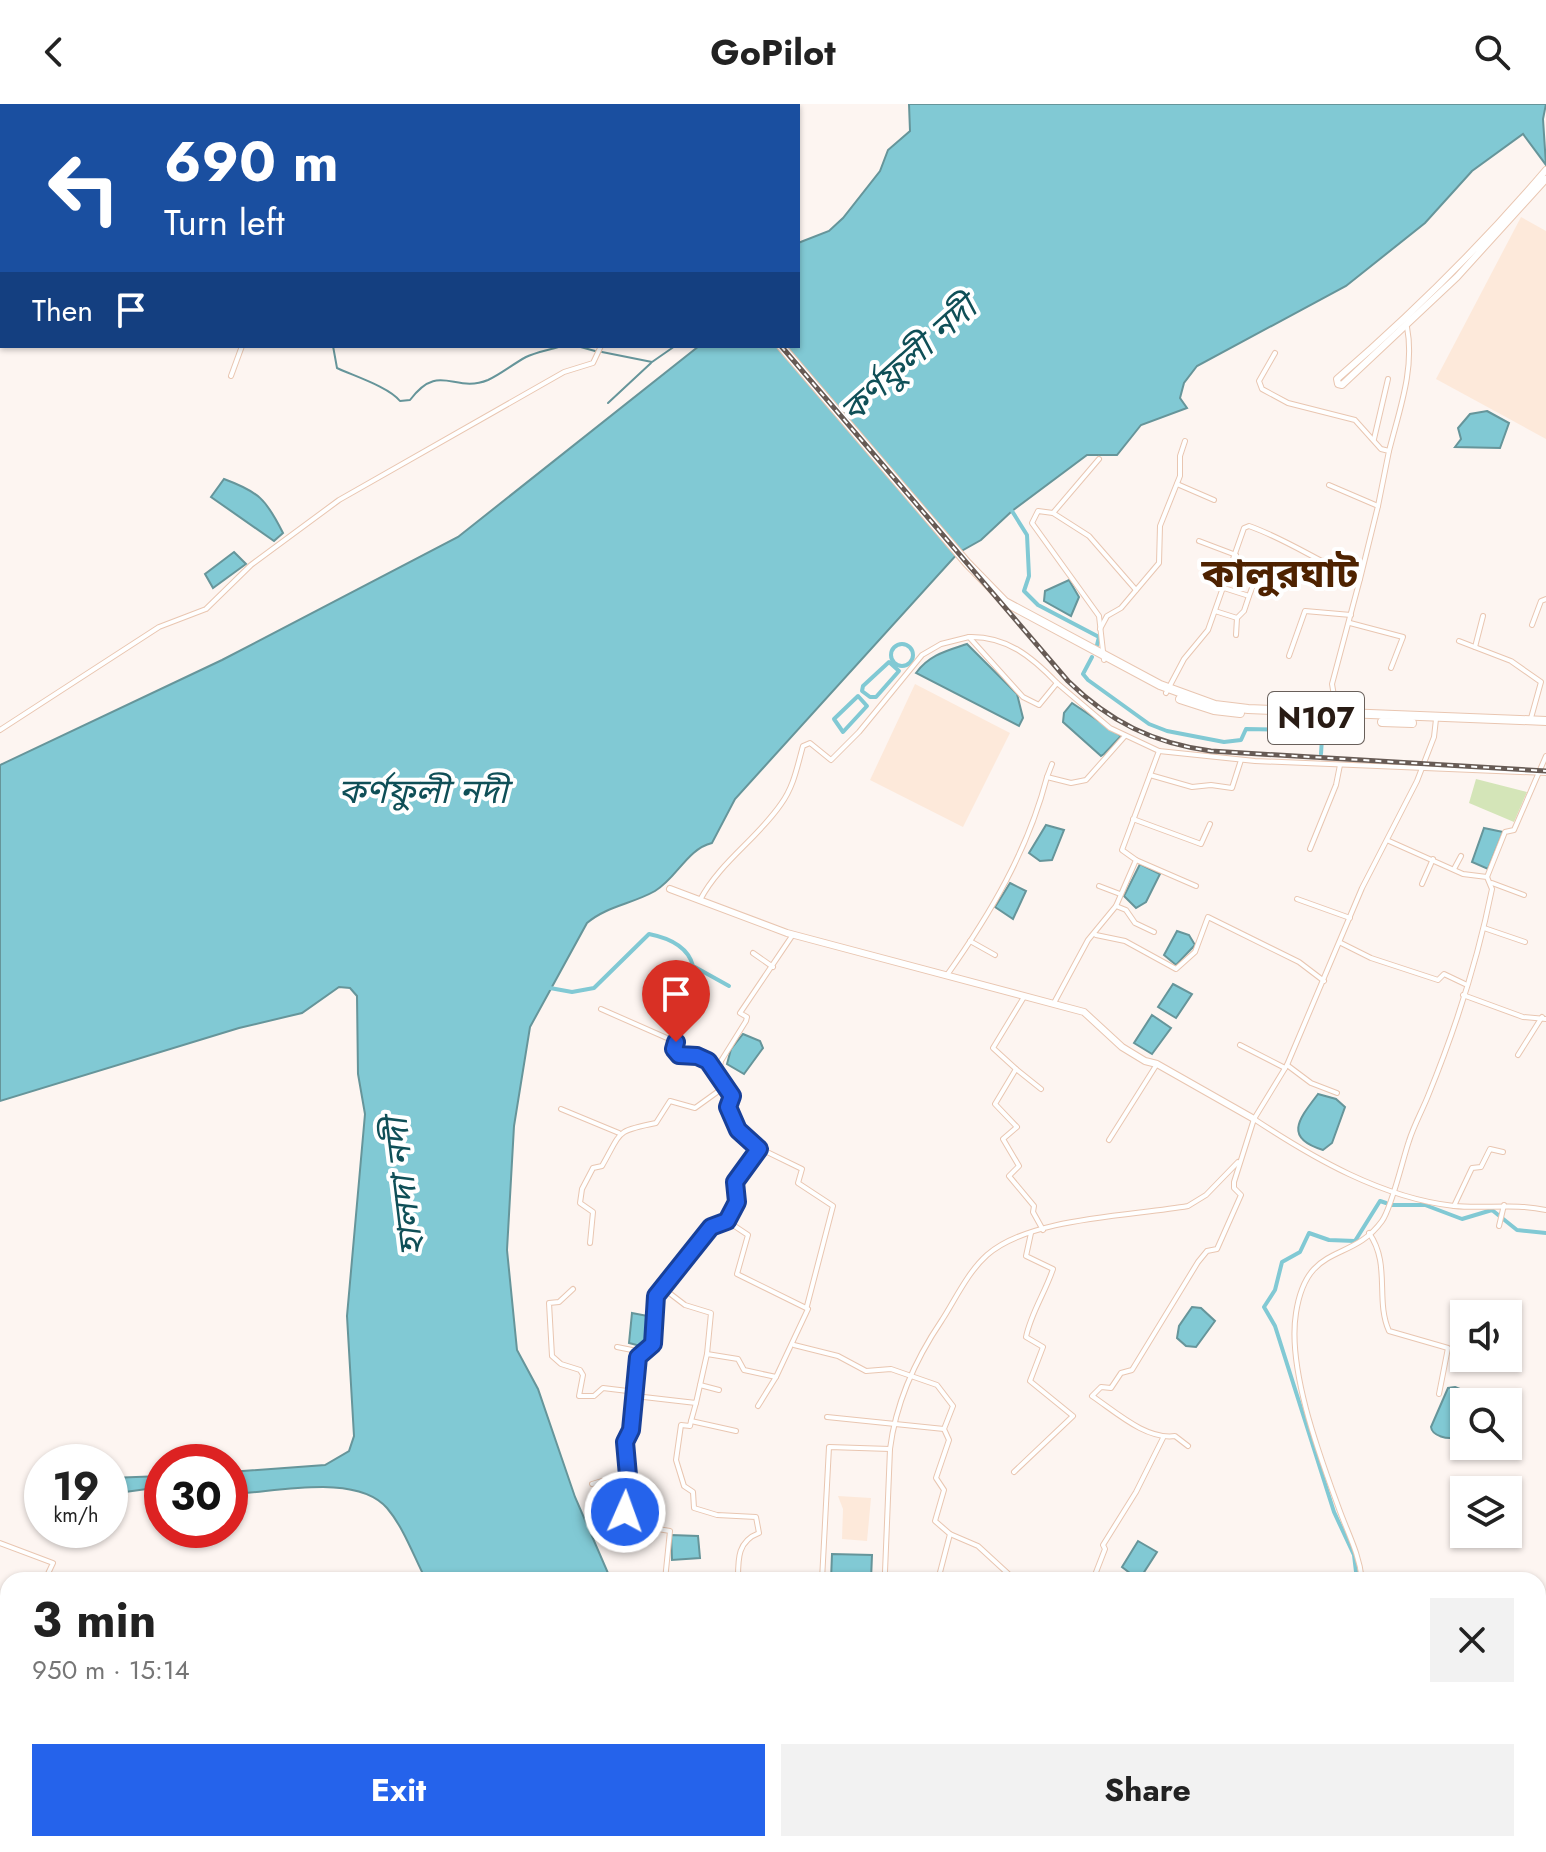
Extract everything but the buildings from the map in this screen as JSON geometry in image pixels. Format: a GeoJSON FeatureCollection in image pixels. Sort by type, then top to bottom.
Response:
{"type":"FeatureCollection","features":[{"type":"Feature","properties":{"kind":"highway","name":"N107"},"geometry":{"type":"LineString","coordinates":[[783,348],[966,562],[1005,602],[1167,691],[1215,705],[1338,717],[1546,723]]}},
{"type":"Feature","properties":{"kind":"highway","name":"N107"},"geometry":{"type":"LineString","coordinates":[[1436,721],[1531,720],[1546,723]]}},
{"type":"Feature","properties":{"kind":"main road"},"geometry":{"type":"LineString","coordinates":[[1542,180],[1404,321],[1337,379],[1338,384],[1342,385],[1407,327],[1542,180],[1546,170]]}},
{"type":"Feature","properties":{"kind":"main road"},"geometry":{"type":"LineString","coordinates":[[670,889],[794,935],[1084,1012],[1122,1047],[1141,1059],[1157,1064],[1254,1119]]}},
{"type":"Feature","properties":{"kind":"street"},"geometry":{"type":"LineString","coordinates":[[1338,717],[1332,684],[1350,623],[1407,376],[1411,350],[1407,327]]}},
{"type":"Feature","properties":{"kind":"street"},"geometry":{"type":"LineString","coordinates":[[231,376],[241,348]]}},
{"type":"Feature","properties":{"kind":"street"},"geometry":{"type":"LineString","coordinates":[[0,730],[159,627],[211,606],[251,565],[339,500],[558,375],[587,366],[598,358],[601,348]]}},
{"type":"Feature","properties":{"kind":"street"},"geometry":{"type":"LineString","coordinates":[[1275,353],[1259,381],[1262,389],[1288,403],[1355,420],[1381,449],[1389,451]]}},
{"type":"Feature","properties":{"kind":"street"},"geometry":{"type":"LineString","coordinates":[[1374,439],[1388,379]]}},
{"type":"Feature","properties":{"kind":"street"},"geometry":{"type":"LineString","coordinates":[[1100,629],[1107,616],[1121,608],[1159,563],[1160,526],[1177,484],[1185,441]]}},
{"type":"Feature","properties":{"kind":"street"},"geometry":{"type":"LineString","coordinates":[[1053,513],[1099,459]]}},
{"type":"Feature","properties":{"kind":"street"},"geometry":{"type":"LineString","coordinates":[[1177,484],[1214,500]]}},
{"type":"Feature","properties":{"kind":"street"},"geometry":{"type":"LineString","coordinates":[[1329,485],[1378,506]]}},
{"type":"Feature","properties":{"kind":"street"},"geometry":{"type":"LineString","coordinates":[[1100,656],[1099,616],[1032,523],[1038,511],[1053,513],[1089,536],[1136,590]]}},
{"type":"Feature","properties":{"kind":"street"},"geometry":{"type":"LineString","coordinates":[[1167,691],[1187,654],[1202,640],[1244,528],[1249,526],[1331,565],[1339,573],[1360,579]]}},
{"type":"Feature","properties":{"kind":"street"},"geometry":{"type":"LineString","coordinates":[[1199,541],[1236,555]]}},
{"type":"Feature","properties":{"kind":"street"},"geometry":{"type":"LineString","coordinates":[[1236,635],[1237,618],[1244,611],[1257,575]]}},
{"type":"Feature","properties":{"kind":"street"},"geometry":{"type":"LineString","coordinates":[[1224,588],[1249,596]]}},
{"type":"Feature","properties":{"kind":"street"},"geometry":{"type":"LineString","coordinates":[[1532,625],[1541,601],[1546,599]]}},
{"type":"Feature","properties":{"kind":"street"},"geometry":{"type":"LineString","coordinates":[[1215,611],[1237,618]]}},
{"type":"Feature","properties":{"kind":"street"},"geometry":{"type":"LineString","coordinates":[[1289,656],[1305,611],[1351,615]]}},
{"type":"Feature","properties":{"kind":"street"},"geometry":{"type":"LineString","coordinates":[[1475,647],[1483,616]]}},
{"type":"Feature","properties":{"kind":"street"},"geometry":{"type":"LineString","coordinates":[[1350,623],[1403,637],[1391,668]]}},
{"type":"Feature","properties":{"kind":"street"},"geometry":{"type":"LineString","coordinates":[[699,900],[719,870],[782,803],[795,780],[803,746],[810,743],[831,760],[922,655],[941,644],[969,637],[990,636],[1014,646],[1089,713],[1125,736],[1159,751],[1241,760],[1546,773]]}},
{"type":"Feature","properties":{"kind":"street"},"geometry":{"type":"LineString","coordinates":[[969,637],[1023,697],[1039,705],[1057,683]]}},
{"type":"Feature","properties":{"kind":"street"},"geometry":{"type":"LineString","coordinates":[[1459,641],[1511,661],[1541,682],[1531,720]]}},
{"type":"Feature","properties":{"kind":"street"},"geometry":{"type":"LineString","coordinates":[[1188,1446],[1187,1442],[1175,1436],[1163,1438],[1144,1430],[1092,1396],[1101,1387],[1111,1388],[1121,1373],[1132,1370],[1198,1262],[1207,1251],[1217,1249],[1241,1195],[1234,1188],[1239,1160],[1254,1119],[1286,1067],[1362,888],[1423,767],[1436,721]]}},
{"type":"Feature","properties":{"kind":"street"},"geometry":{"type":"LineString","coordinates":[[1047,777],[1071,783],[1086,780],[1125,736]]}},
{"type":"Feature","properties":{"kind":"street"},"geometry":{"type":"LineString","coordinates":[[1159,751],[1122,850],[1136,860],[1196,886]]}},
{"type":"Feature","properties":{"kind":"street"},"geometry":{"type":"LineString","coordinates":[[1487,877],[1505,832],[1514,830],[1546,756]]}},
{"type":"Feature","properties":{"kind":"street"},"geometry":{"type":"LineString","coordinates":[[1150,775],[1192,787],[1232,788],[1241,760]]}},
{"type":"Feature","properties":{"kind":"street"},"geometry":{"type":"LineString","coordinates":[[947,975],[1021,855],[1039,813],[1052,764]]}},
{"type":"Feature","properties":{"kind":"street"},"geometry":{"type":"LineString","coordinates":[[1310,849],[1336,785],[1340,765]]}},
{"type":"Feature","properties":{"kind":"street"},"geometry":{"type":"LineString","coordinates":[[1133,819],[1201,844],[1210,824]]}},
{"type":"Feature","properties":{"kind":"street"},"geometry":{"type":"LineString","coordinates":[[1388,840],[1402,849],[1454,869],[1487,877],[1492,883],[1524,895]]}},
{"type":"Feature","properties":{"kind":"street"},"geometry":{"type":"LineString","coordinates":[[1454,869],[1461,856]]}},
{"type":"Feature","properties":{"kind":"street"},"geometry":{"type":"LineString","coordinates":[[1422,884],[1433,859]]}},
{"type":"Feature","properties":{"kind":"street"},"geometry":{"type":"LineString","coordinates":[[1054,1003],[1088,940],[1096,935],[1116,906],[1136,860]]}},
{"type":"Feature","properties":{"kind":"street"},"geometry":{"type":"LineString","coordinates":[[1361,1572],[1360,1557],[1337,1504],[1304,1406],[1298,1372],[1296,1313],[1315,1266],[1324,1257],[1360,1242],[1382,1221],[1463,995],[1484,928],[1492,883]]}},
{"type":"Feature","properties":{"kind":"street"},"geometry":{"type":"LineString","coordinates":[[1099,886],[1120,894]]}},
{"type":"Feature","properties":{"kind":"street"},"geometry":{"type":"LineString","coordinates":[[1297,899],[1350,918]]}},
{"type":"Feature","properties":{"kind":"street"},"geometry":{"type":"LineString","coordinates":[[1116,906],[1126,910],[1135,923],[1154,932]]}},
{"type":"Feature","properties":{"kind":"street"},"geometry":{"type":"LineString","coordinates":[[1096,935],[1125,941],[1176,969],[1195,952],[1208,917],[1299,962],[1324,981]]}},
{"type":"Feature","properties":{"kind":"street"},"geometry":{"type":"LineString","coordinates":[[1484,928],[1525,942]]}},
{"type":"Feature","properties":{"kind":"street"},"geometry":{"type":"LineString","coordinates":[[719,1074],[721,1061],[746,1021],[747,1017],[740,1013],[794,935]]}},
{"type":"Feature","properties":{"kind":"street"},"geometry":{"type":"LineString","coordinates":[[970,941],[995,955]]}},
{"type":"Feature","properties":{"kind":"street"},"geometry":{"type":"LineString","coordinates":[[1340,943],[1398,967],[1438,980],[1444,974],[1465,984]]}},
{"type":"Feature","properties":{"kind":"street"},"geometry":{"type":"LineString","coordinates":[[753,953],[773,967]]}},
{"type":"Feature","properties":{"kind":"street"},"geometry":{"type":"LineString","coordinates":[[1463,995],[1523,1017],[1544,1018]]}},
{"type":"Feature","properties":{"kind":"street"},"geometry":{"type":"LineString","coordinates":[[1024,997],[993,1048],[1041,1089]]}},
{"type":"Feature","properties":{"kind":"street"},"geometry":{"type":"LineString","coordinates":[[601,1009],[676,1042],[674,1049],[679,1055],[704,1058],[727,1085],[732,1096],[728,1107],[737,1128],[759,1148],[802,1169],[798,1183],[833,1206],[794,1345],[758,1406]]}},
{"type":"Feature","properties":{"kind":"street"},"geometry":{"type":"LineString","coordinates":[[1518,1055],[1544,1018]]}},
{"type":"Feature","properties":{"kind":"street"},"geometry":{"type":"LineString","coordinates":[[1240,1045],[1311,1083],[1337,1093]]}},
{"type":"Feature","properties":{"kind":"street"},"geometry":{"type":"LineString","coordinates":[[1109,1140],[1157,1064]]}},
{"type":"Feature","properties":{"kind":"street"},"geometry":{"type":"LineString","coordinates":[[1016,1069],[995,1104],[1017,1127],[1003,1139],[1019,1166],[1009,1176],[1034,1206],[1033,1212],[1043,1230]]}},
{"type":"Feature","properties":{"kind":"street"},"geometry":{"type":"LineString","coordinates":[[590,1243],[593,1212],[580,1203],[582,1189],[593,1168],[602,1166],[619,1133],[634,1125],[656,1123],[670,1101],[695,1108],[727,1085]]}},
{"type":"Feature","properties":{"kind":"street"},"geometry":{"type":"LineString","coordinates":[[561,1109],[619,1133]]}},
{"type":"Feature","properties":{"kind":"street"},"geometry":{"type":"LineString","coordinates":[[1254,1119],[1314,1157],[1393,1191],[1454,1206],[1504,1205],[1546,1210]]}},
{"type":"Feature","properties":{"kind":"street"},"geometry":{"type":"LineString","coordinates":[[666,1572],[670,1531],[622,1523],[628,1484],[625,1442],[631,1430],[638,1357],[653,1344],[656,1296],[711,1227],[727,1221],[737,1202],[735,1182],[759,1148]]}},
{"type":"Feature","properties":{"kind":"street"},"geometry":{"type":"LineString","coordinates":[[1454,1206],[1472,1168],[1481,1167],[1490,1149],[1503,1152]]}},
{"type":"Feature","properties":{"kind":"street"},"geometry":{"type":"LineString","coordinates":[[885,1572],[893,1423],[920,1352],[986,1256],[1001,1244],[1043,1230],[1188,1206],[1206,1195],[1239,1160]]}},
{"type":"Feature","properties":{"kind":"street"},"geometry":{"type":"LineString","coordinates":[[1501,1220],[1504,1205]]}},
{"type":"Feature","properties":{"kind":"street"},"geometry":{"type":"LineString","coordinates":[[727,1221],[748,1235],[738,1276],[807,1306]]}},
{"type":"Feature","properties":{"kind":"street"},"geometry":{"type":"LineString","coordinates":[[1014,1472],[1073,1416],[1030,1381],[1043,1347],[1026,1337],[1031,1316],[1043,1298],[1053,1269],[1026,1256],[1031,1233]]}},
{"type":"Feature","properties":{"kind":"street"},"geometry":{"type":"LineString","coordinates":[[1369,1233],[1381,1255],[1384,1314],[1389,1331],[1448,1348],[1439,1394]]}},
{"type":"Feature","properties":{"kind":"street"},"geometry":{"type":"LineString","coordinates":[[573,1289],[566,1298],[549,1303],[551,1354],[561,1364],[580,1370],[583,1375],[579,1396],[594,1396],[603,1388],[696,1403]]}},
{"type":"Feature","properties":{"kind":"street"},"geometry":{"type":"LineString","coordinates":[[664,1289],[685,1305],[711,1313],[707,1354],[696,1403],[690,1426],[681,1425],[675,1452],[684,1486],[693,1492],[694,1508],[717,1515],[756,1517],[759,1521],[759,1533],[748,1538],[739,1551],[738,1572]]}},
{"type":"Feature","properties":{"kind":"street"},"geometry":{"type":"LineString","coordinates":[[794,1345],[838,1356],[866,1371],[891,1369],[937,1385],[952,1402],[953,1411],[944,1429]]}},
{"type":"Feature","properties":{"kind":"street"},"geometry":{"type":"LineString","coordinates":[[617,1347],[642,1352]]}},
{"type":"Feature","properties":{"kind":"street"},"geometry":{"type":"LineString","coordinates":[[707,1354],[738,1359],[744,1370],[776,1377]]}},
{"type":"Feature","properties":{"kind":"street"},"geometry":{"type":"LineString","coordinates":[[700,1385],[719,1390]]}},
{"type":"Feature","properties":{"kind":"street"},"geometry":{"type":"LineString","coordinates":[[827,1417],[944,1429]]}},
{"type":"Feature","properties":{"kind":"street"},"geometry":{"type":"LineString","coordinates":[[691,1421],[736,1431]]}},
{"type":"Feature","properties":{"kind":"street"},"geometry":{"type":"LineString","coordinates":[[944,1429],[949,1440],[936,1478],[944,1490],[934,1517],[936,1524],[978,1546],[1006,1572]]}},
{"type":"Feature","properties":{"kind":"street"},"geometry":{"type":"LineString","coordinates":[[1096,1572],[1105,1549],[1103,1545],[1136,1492],[1163,1438]]}},
{"type":"Feature","properties":{"kind":"street"},"geometry":{"type":"LineString","coordinates":[[822,1572],[829,1447],[890,1449]]}},
{"type":"Feature","properties":{"kind":"street"},"geometry":{"type":"LineString","coordinates":[[592,1484],[602,1481],[628,1484]]}},
{"type":"Feature","properties":{"kind":"street"},"geometry":{"type":"LineString","coordinates":[[940,1572],[950,1534]]}},
{"type":"Feature","properties":{"kind":"street"},"geometry":{"type":"LineString","coordinates":[[0,1543],[53,1563],[49,1572]]}},
{"type":"Feature","properties":{"kind":"shaded area"},"geometry":{"type":"Polygon","coordinates":[[[1521,217],[1546,231],[1546,439],[1436,379],[1521,217]]]}},
{"type":"Feature","properties":{"kind":"shaded area"},"geometry":{"type":"Polygon","coordinates":[[[915,684],[1010,733],[963,827],[870,780],[915,684]]]}},
{"type":"Feature","properties":{"kind":"shaded area"},"geometry":{"type":"Polygon","coordinates":[[[838,1496],[871,1498],[867,1541],[842,1539],[843,1509],[838,1496]]]}},
{"type":"Feature","properties":{"kind":"green space"},"geometry":{"type":"Polygon","coordinates":[[[1476,779],[1527,792],[1514,822],[1469,803],[1476,779]]]}},
{"type":"Feature","properties":{"kind":"water","name":"কর্ণফুলী নদী"},"geometry":{"type":"Polygon","coordinates":[[[909,104],[1546,104],[1543,119],[1546,165],[1523,134],[1472,171],[1425,223],[1346,286],[1197,366],[1184,383],[1180,398],[1187,408],[1141,425],[1117,455],[1087,455],[1012,511],[981,540],[958,553],[735,799],[712,843],[696,851],[655,891],[587,923],[530,1027],[514,1126],[507,1250],[517,1350],[538,1389],[575,1497],[608,1572],[422,1572],[399,1524],[387,1508],[373,1497],[335,1487],[248,1492],[248,1471],[325,1465],[349,1451],[354,1436],[347,1316],[365,1114],[358,1074],[357,996],[350,988],[339,987],[302,1013],[239,1028],[0,1101],[0,765],[222,660],[458,537],[696,348],[800,348],[800,242],[829,231],[843,218],[880,171],[888,150],[910,131],[909,104]]]}},
{"type":"Feature","properties":{"kind":"water"},"geometry":{"type":"Polygon","coordinates":[[[1487,411],[1509,423],[1500,448],[1455,447],[1461,439],[1458,428],[1470,414],[1487,411]]]}},
{"type":"Feature","properties":{"kind":"water"},"geometry":{"type":"Polygon","coordinates":[[[224,479],[260,498],[283,533],[274,541],[211,497],[224,479]]]}},
{"type":"Feature","properties":{"kind":"water"},"geometry":{"type":"Polygon","coordinates":[[[234,552],[246,564],[213,588],[205,574],[234,552]]]}},
{"type":"Feature","properties":{"kind":"water"},"geometry":{"type":"Polygon","coordinates":[[[1069,580],[1079,597],[1071,616],[1044,601],[1045,591],[1069,580]]]}},
{"type":"Feature","properties":{"kind":"water"},"geometry":{"type":"Polygon","coordinates":[[[967,644],[1017,694],[1023,718],[1019,726],[916,673],[932,658],[967,644]]]}},
{"type":"Feature","properties":{"kind":"water"},"geometry":{"type":"Polygon","coordinates":[[[1072,703],[1121,736],[1101,756],[1063,722],[1064,713],[1072,703]]]}},
{"type":"Feature","properties":{"kind":"water"},"geometry":{"type":"Polygon","coordinates":[[[1046,825],[1064,830],[1052,860],[1040,861],[1029,853],[1046,825]]]}},
{"type":"Feature","properties":{"kind":"water"},"geometry":{"type":"Polygon","coordinates":[[[1484,828],[1503,832],[1488,869],[1472,862],[1484,828]]]}},
{"type":"Feature","properties":{"kind":"water"},"geometry":{"type":"Polygon","coordinates":[[[1140,864],[1160,874],[1146,902],[1136,908],[1124,896],[1140,864]]]}},
{"type":"Feature","properties":{"kind":"water"},"geometry":{"type":"Polygon","coordinates":[[[1010,883],[1026,891],[1013,919],[995,907],[1010,883]]]}},
{"type":"Feature","properties":{"kind":"water"},"geometry":{"type":"Polygon","coordinates":[[[1177,931],[1189,935],[1195,945],[1176,965],[1164,955],[1177,931]]]}},
{"type":"Feature","properties":{"kind":"water"},"geometry":{"type":"Polygon","coordinates":[[[1173,984],[1192,994],[1176,1018],[1158,1007],[1173,984]]]}},
{"type":"Feature","properties":{"kind":"water"},"geometry":{"type":"Polygon","coordinates":[[[1152,1015],[1171,1028],[1152,1054],[1134,1043],[1152,1015]]]}},
{"type":"Feature","properties":{"kind":"water"},"geometry":{"type":"Polygon","coordinates":[[[743,1034],[760,1041],[763,1048],[744,1074],[727,1064],[731,1049],[743,1034]]]}},
{"type":"Feature","properties":{"kind":"water"},"geometry":{"type":"Polygon","coordinates":[[[1318,1094],[1336,1099],[1345,1107],[1332,1143],[1323,1150],[1303,1140],[1298,1127],[1318,1094]]]}},
{"type":"Feature","properties":{"kind":"water"},"geometry":{"type":"Polygon","coordinates":[[[1192,1307],[1201,1308],[1215,1321],[1196,1347],[1186,1346],[1177,1338],[1179,1326],[1192,1307]]]}},
{"type":"Feature","properties":{"kind":"water"},"geometry":{"type":"Polygon","coordinates":[[[632,1313],[653,1317],[648,1348],[629,1343],[632,1313]]]}},
{"type":"Feature","properties":{"kind":"water"},"geometry":{"type":"Polygon","coordinates":[[[1455,1387],[1458,1388],[1450,1388],[1450,1438],[1445,1438],[1434,1433],[1431,1427],[1448,1388],[1455,1387]]]}},
{"type":"Feature","properties":{"kind":"water"},"geometry":{"type":"Polygon","coordinates":[[[128,1477],[144,1477],[144,1489],[128,1492],[128,1477]]]}},
{"type":"Feature","properties":{"kind":"water"},"geometry":{"type":"Polygon","coordinates":[[[671,1535],[698,1536],[700,1558],[672,1560],[671,1535]]]}},
{"type":"Feature","properties":{"kind":"water"},"geometry":{"type":"Polygon","coordinates":[[[1138,1541],[1157,1552],[1144,1572],[1129,1572],[1122,1567],[1138,1541]]]}},
{"type":"Feature","properties":{"kind":"water"},"geometry":{"type":"Polygon","coordinates":[[[832,1554],[872,1555],[871,1572],[831,1572],[832,1554]]]}},
{"type":"Feature","properties":{"kind":"waterway"},"geometry":{"type":"LineString","coordinates":[[333,348],[337,368],[380,387],[400,401],[410,400],[420,389],[438,380],[466,384],[488,380],[526,357],[554,348]]}},
{"type":"Feature","properties":{"kind":"waterway"},"geometry":{"type":"LineString","coordinates":[[584,348],[595,351]]}},
{"type":"Feature","properties":{"kind":"waterway"},"geometry":{"type":"LineString","coordinates":[[602,352],[652,362],[672,348]]}},
{"type":"Feature","properties":{"kind":"waterway"},"geometry":{"type":"LineString","coordinates":[[608,403],[651,363]]}},
{"type":"Feature","properties":{"kind":"waterway"},"geometry":{"type":"LineString","coordinates":[[1012,511],[1027,535],[1029,576],[1024,591],[1038,605],[1099,637],[1096,649]]}},
{"type":"Feature","properties":{"kind":"waterway"},"geometry":{"type":"LineString","coordinates":[[902,644],[913,655],[902,666],[891,655],[902,644]]}},
{"type":"Feature","properties":{"kind":"waterway"},"geometry":{"type":"LineString","coordinates":[[1092,657],[1083,674],[1088,680],[1149,724],[1167,731],[1224,742],[1241,740],[1246,729],[1315,730],[1322,738],[1321,754]]}},
{"type":"Feature","properties":{"kind":"waterway"},"geometry":{"type":"LineString","coordinates":[[889,662],[899,671],[876,697],[870,697],[862,691],[863,686],[889,662]]}},
{"type":"Feature","properties":{"kind":"waterway"},"geometry":{"type":"LineString","coordinates":[[858,696],[867,706],[843,732],[834,719],[858,696]]}},
{"type":"Feature","properties":{"kind":"waterway"},"geometry":{"type":"LineString","coordinates":[[550,988],[572,992],[594,988],[649,934],[677,944],[687,953],[693,966],[729,986]]}},
{"type":"Feature","properties":{"kind":"waterway"},"geometry":{"type":"LineString","coordinates":[[1356,1572],[1354,1555],[1334,1512],[1275,1326],[1264,1307],[1275,1290],[1282,1262],[1300,1252],[1309,1233],[1329,1240],[1355,1241],[1380,1201],[1386,1203]]}},
{"type":"Feature","properties":{"kind":"waterway"},"geometry":{"type":"LineString","coordinates":[[1391,1205],[1425,1205],[1462,1219],[1492,1210],[1517,1230],[1546,1233]]}},
{"type":"Feature","properties":{"kind":"railway"},"geometry":{"type":"LineString","coordinates":[[783,348],[1068,681],[1116,719],[1151,736],[1211,751],[1546,771]]}},
{"type":"Feature","properties":{"kind":"district","name":"কালুরঘাট"},"geometry":{"type":"Point","coordinates":[1280,573]}},
{"type":"Feature","properties":{"kind":"route"},"geometry":{"type":"LineString","coordinates":[[625,1512],[629,1487],[625,1442],[631,1430],[639,1376],[638,1357],[650,1350],[653,1344],[656,1296],[669,1284],[682,1261],[687,1260],[711,1227],[722,1226],[727,1221],[737,1202],[735,1182],[759,1149],[737,1128],[735,1117],[728,1107],[732,1096],[713,1065],[704,1058],[679,1055],[674,1049],[676,1042]]}},
{"type":"Feature","properties":{"kind":"water label","name":"হালদা নদী"},"geometry":{"type":"Point","coordinates":[403,1187]}}]}
